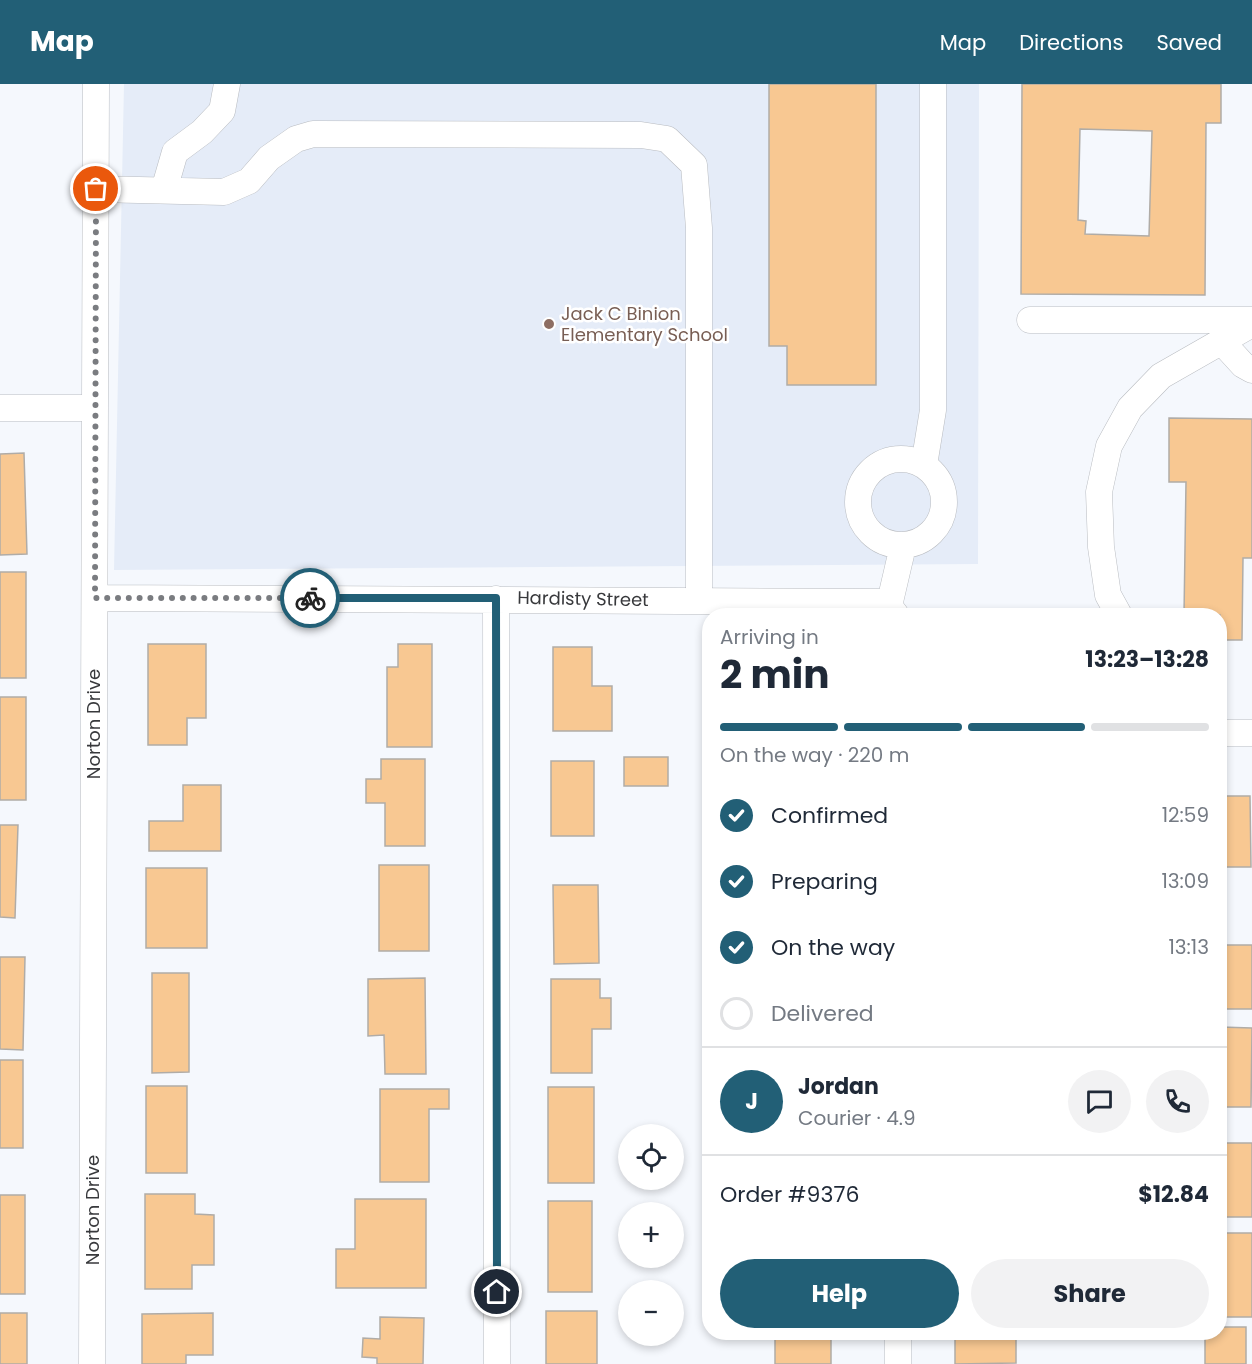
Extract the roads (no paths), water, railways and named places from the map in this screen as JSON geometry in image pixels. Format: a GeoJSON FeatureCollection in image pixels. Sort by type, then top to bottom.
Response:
{"type":"FeatureCollection","features":[{"type":"Feature","properties":{"kind":"street","name":"Norton Drive"},"geometry":{"type":"LineString","coordinates":[[92,1364],[96,84]]}},
{"type":"Feature","properties":{"kind":"street"},"geometry":{"type":"LineString","coordinates":[[164,190],[175,152],[202,132],[222,111],[227,84]]}},
{"type":"Feature","properties":{"kind":"street"},"geometry":{"type":"LineString","coordinates":[[924,465],[933,410],[933,84]]}},
{"type":"Feature","properties":{"kind":"street"},"geometry":{"type":"LineString","coordinates":[[96,189],[224,192],[249,181],[269,158],[296,140],[314,134],[641,135],[666,139],[694,165],[699,228],[699,600]]}},
{"type":"Feature","properties":{"kind":"street"},"geometry":{"type":"LineString","coordinates":[[1030,320],[1252,322]]}},
{"type":"Feature","properties":{"kind":"street"},"geometry":{"type":"LineString","coordinates":[[1115,608],[1108,595],[1101,547],[1099,492],[1109,446],[1130,408],[1161,376],[1222,342],[1252,322]]}},
{"type":"Feature","properties":{"kind":"street"},"geometry":{"type":"LineString","coordinates":[[1222,342],[1252,370]]}},
{"type":"Feature","properties":{"kind":"street"},"geometry":{"type":"LineString","coordinates":[[0,408],[95,408]]}},
{"type":"Feature","properties":{"kind":"street"},"geometry":{"type":"LineString","coordinates":[[895,459],[910,459],[924,465],[935,474],[942,486],[945,499],[944,513],[938,526],[929,536],[917,543],[903,546],[890,544],[877,538],[866,528],[859,515],[858,500],[861,485],[869,472],[895,459]]}},
{"type":"Feature","properties":{"kind":"street"},"geometry":{"type":"LineString","coordinates":[[893,608],[903,546]]}},
{"type":"Feature","properties":{"kind":"street","name":"Hardisty Street"},"geometry":{"type":"LineString","coordinates":[[95,598],[496,598],[882,602],[889,608]]}},
{"type":"Feature","properties":{"kind":"street"},"geometry":{"type":"LineString","coordinates":[[496,598],[497,1364]]}},
{"type":"Feature","properties":{"kind":"street"},"geometry":{"type":"LineString","coordinates":[[1227,733],[1252,733]]}},
{"type":"Feature","properties":{"kind":"street"},"geometry":{"type":"LineString","coordinates":[[898,1340],[898,1364]]}},
{"type":"Feature","properties":{"kind":"place","name":"Jack C Binion Elementary School"},"geometry":{"type":"Point","coordinates":[549,324]}}]}
